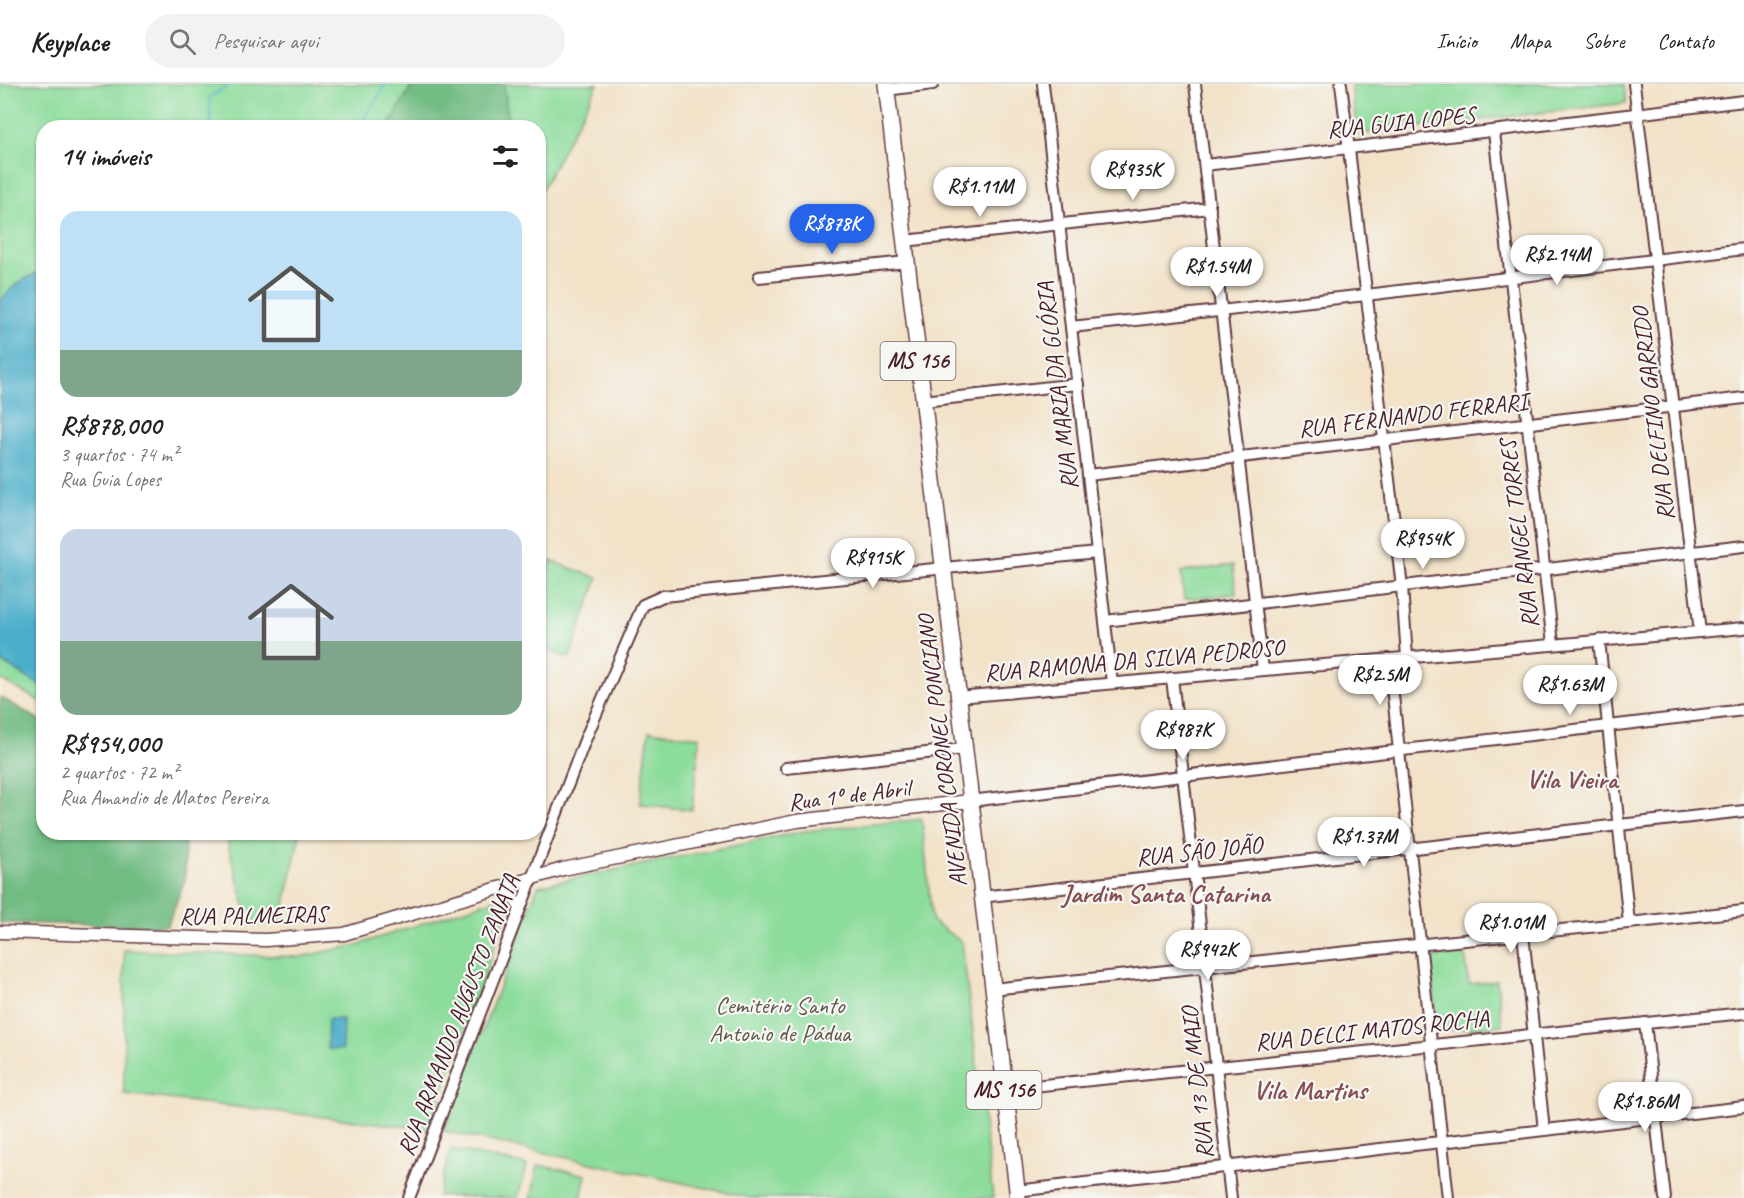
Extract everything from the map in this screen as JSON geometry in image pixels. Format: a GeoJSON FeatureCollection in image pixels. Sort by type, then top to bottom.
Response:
{"type":"FeatureCollection","features":[{"type":"Feature","properties":{"kind":"main road","name":"AVENIDA CORONEL PONCIANO"},"geometry":{"type":"LineString","coordinates":[[886,87],[1017,1194]]}},
{"type":"Feature","properties":{"kind":"street"},"geometry":{"type":"LineString","coordinates":[[886,87],[933,84]]}},
{"type":"Feature","properties":{"kind":"street","name":"RUA MARIA DA GLÓRIA"},"geometry":{"type":"LineString","coordinates":[[1043,84],[1112,683]]}},
{"type":"Feature","properties":{"kind":"street"},"geometry":{"type":"LineString","coordinates":[[1196,84],[1263,670]]}},
{"type":"Feature","properties":{"kind":"street"},"geometry":{"type":"LineString","coordinates":[[1341,84],[1402,587],[1407,657]]}},
{"type":"Feature","properties":{"kind":"street","name":"RUA DELFINO GARRIDO"},"geometry":{"type":"LineString","coordinates":[[1634,84],[1700,632]]}},
{"type":"Feature","properties":{"kind":"street","name":"RUA GUIA LOPES"},"geometry":{"type":"LineString","coordinates":[[1205,165],[1744,101]]}},
{"type":"Feature","properties":{"kind":"street","name":"RUA RANGEL TORRES"},"geometry":{"type":"LineString","coordinates":[[1494,132],[1553,644]]}},
{"type":"Feature","properties":{"kind":"street"},"geometry":{"type":"LineString","coordinates":[[904,241],[1210,208]]}},
{"type":"Feature","properties":{"kind":"street"},"geometry":{"type":"LineString","coordinates":[[1071,327],[1366,296],[1744,249]]}},
{"type":"Feature","properties":{"kind":"street"},"geometry":{"type":"LineString","coordinates":[[759,277],[907,262]]}},
{"type":"Feature","properties":{"kind":"street"},"geometry":{"type":"LineString","coordinates":[[923,401],[1078,384]]}},
{"type":"Feature","properties":{"kind":"street","name":"RUA FERNANDO FERRARI"},"geometry":{"type":"LineString","coordinates":[[1088,475],[1744,398]]}},
{"type":"Feature","properties":{"kind":"street"},"geometry":{"type":"LineString","coordinates":[[1105,621],[1744,546]]}},
{"type":"Feature","properties":{"kind":"street","name":"RUA ARMANDO AUGUSTO ZANATA"},"geometry":{"type":"LineString","coordinates":[[409,1198],[585,740],[643,604],[663,596],[1097,553]]}},
{"type":"Feature","properties":{"kind":"street","name":"RUA RAMONA DA SILVA PEDROSO"},"geometry":{"type":"LineString","coordinates":[[958,697],[1744,628]]}},
{"type":"Feature","properties":{"kind":"street"},"geometry":{"type":"LineString","coordinates":[[1599,640],[1629,923]]}},
{"type":"Feature","properties":{"kind":"street"},"geometry":{"type":"LineString","coordinates":[[1389,659],[1448,1198]]}},
{"type":"Feature","properties":{"kind":"street","name":"RUA 13 DE MAIO"},"geometry":{"type":"LineString","coordinates":[[1172,678],[1231,1198]]}},
{"type":"Feature","properties":{"kind":"street","name":"Rua 1º de Abril"},"geometry":{"type":"LineString","coordinates":[[534,876],[797,821],[1744,710]]}},
{"type":"Feature","properties":{"kind":"street"},"geometry":{"type":"LineString","coordinates":[[786,768],[964,749]]}},
{"type":"Feature","properties":{"kind":"street","name":"RUA SÃO JOÃO"},"geometry":{"type":"LineString","coordinates":[[981,897],[1744,811]]}},
{"type":"Feature","properties":{"kind":"street","name":"RUA PALMEIRAS"},"geometry":{"type":"LineString","coordinates":[[0,932],[266,940],[311,938],[344,934],[373,926],[534,876]]}},
{"type":"Feature","properties":{"kind":"street"},"geometry":{"type":"LineString","coordinates":[[504,886],[520,908]]}},
{"type":"Feature","properties":{"kind":"street"},"geometry":{"type":"LineString","coordinates":[[992,989],[1744,911]]}},
{"type":"Feature","properties":{"kind":"street"},"geometry":{"type":"LineString","coordinates":[[1523,934],[1544,1130]]}},
{"type":"Feature","properties":{"kind":"street","name":"RUA DELCI MATOS ROCHA"},"geometry":{"type":"LineString","coordinates":[[1004,1089],[1744,1013]]}},
{"type":"Feature","properties":{"kind":"street"},"geometry":{"type":"LineString","coordinates":[[1645,1023],[1665,1198]]}},
{"type":"Feature","properties":{"kind":"street"},"geometry":{"type":"LineString","coordinates":[[1017,1194],[1228,1166],[1744,1107]]}},
{"type":"Feature","properties":{"kind":"green space"},"geometry":{"type":"Polygon","coordinates":[[[0,84],[598,84],[546,182],[546,120],[36,120],[36,699],[0,679],[0,84]]]}},
{"type":"Feature","properties":{"kind":"green space"},"geometry":{"type":"Polygon","coordinates":[[[413,84],[504,84],[508,120],[392,120],[413,84]]]}},
{"type":"Feature","properties":{"kind":"green space"},"geometry":{"type":"Polygon","coordinates":[[[1351,84],[1624,84],[1626,103],[1357,134],[1351,84]]]}},
{"type":"Feature","properties":{"kind":"green space"},"geometry":{"type":"Polygon","coordinates":[[[551,561],[598,578],[569,658],[546,650],[546,576],[551,561]]]}},
{"type":"Feature","properties":{"kind":"green space"},"geometry":{"type":"Polygon","coordinates":[[[1233,565],[1236,594],[1184,599],[1181,572],[1233,565]]]}},
{"type":"Feature","properties":{"kind":"green space"},"geometry":{"type":"Polygon","coordinates":[[[0,697],[36,718],[36,840],[185,840],[185,880],[167,926],[0,923],[0,697]]]}},
{"type":"Feature","properties":{"kind":"green space"},"geometry":{"type":"Polygon","coordinates":[[[649,731],[700,737],[692,810],[640,804],[649,731]]]}},
{"type":"Feature","properties":{"kind":"green space","name":"Cemitério Santo Antonio de Pádua"},"geometry":{"type":"Polygon","coordinates":[[[922,819],[932,921],[962,942],[993,1198],[751,1198],[444,1131],[538,886],[805,831],[922,819]]]}},
{"type":"Feature","properties":{"kind":"green space"},"geometry":{"type":"Polygon","coordinates":[[[227,840],[299,840],[281,923],[250,925],[227,840]]]}},
{"type":"Feature","properties":{"kind":"green space"},"geometry":{"type":"Polygon","coordinates":[[[498,898],[508,909],[429,1129],[124,1094],[124,950],[300,957],[357,945],[498,898]]]}},
{"type":"Feature","properties":{"kind":"green space"},"geometry":{"type":"Polygon","coordinates":[[[1465,953],[1469,984],[1497,981],[1502,1025],[1438,1031],[1430,958],[1465,953]]]}},
{"type":"Feature","properties":{"kind":"green space"},"geometry":{"type":"Polygon","coordinates":[[[451,1149],[527,1165],[518,1198],[438,1196],[451,1149]]]}},
{"type":"Feature","properties":{"kind":"green space"},"geometry":{"type":"Polygon","coordinates":[[[538,1165],[586,1175],[581,1198],[531,1198],[538,1165]]]}},
{"type":"Feature","properties":{"kind":"water"},"geometry":{"type":"Polygon","coordinates":[[[36,273],[36,683],[0,661],[0,301],[15,285],[36,273]]]}},
{"type":"Feature","properties":{"kind":"water"},"geometry":{"type":"Polygon","coordinates":[[[328,1019],[343,1019],[342,1050],[327,1049],[328,1019]]]}},
{"type":"Feature","properties":{"kind":"waterway"},"geometry":{"type":"LineString","coordinates":[[211,120],[209,98],[231,84]]}},
{"type":"Feature","properties":{"kind":"waterway"},"geometry":{"type":"LineString","coordinates":[[363,120],[386,84]]}},
{"type":"Feature","properties":{"kind":"district","name":"Vila Vieira"},"geometry":{"type":"Point","coordinates":[1572,779]}},
{"type":"Feature","properties":{"kind":"district","name":"Jardim Santa Catarina"},"geometry":{"type":"Point","coordinates":[1166,893]}},
{"type":"Feature","properties":{"kind":"district","name":"Vila Martins"},"geometry":{"type":"Point","coordinates":[1310,1090]}}]}
